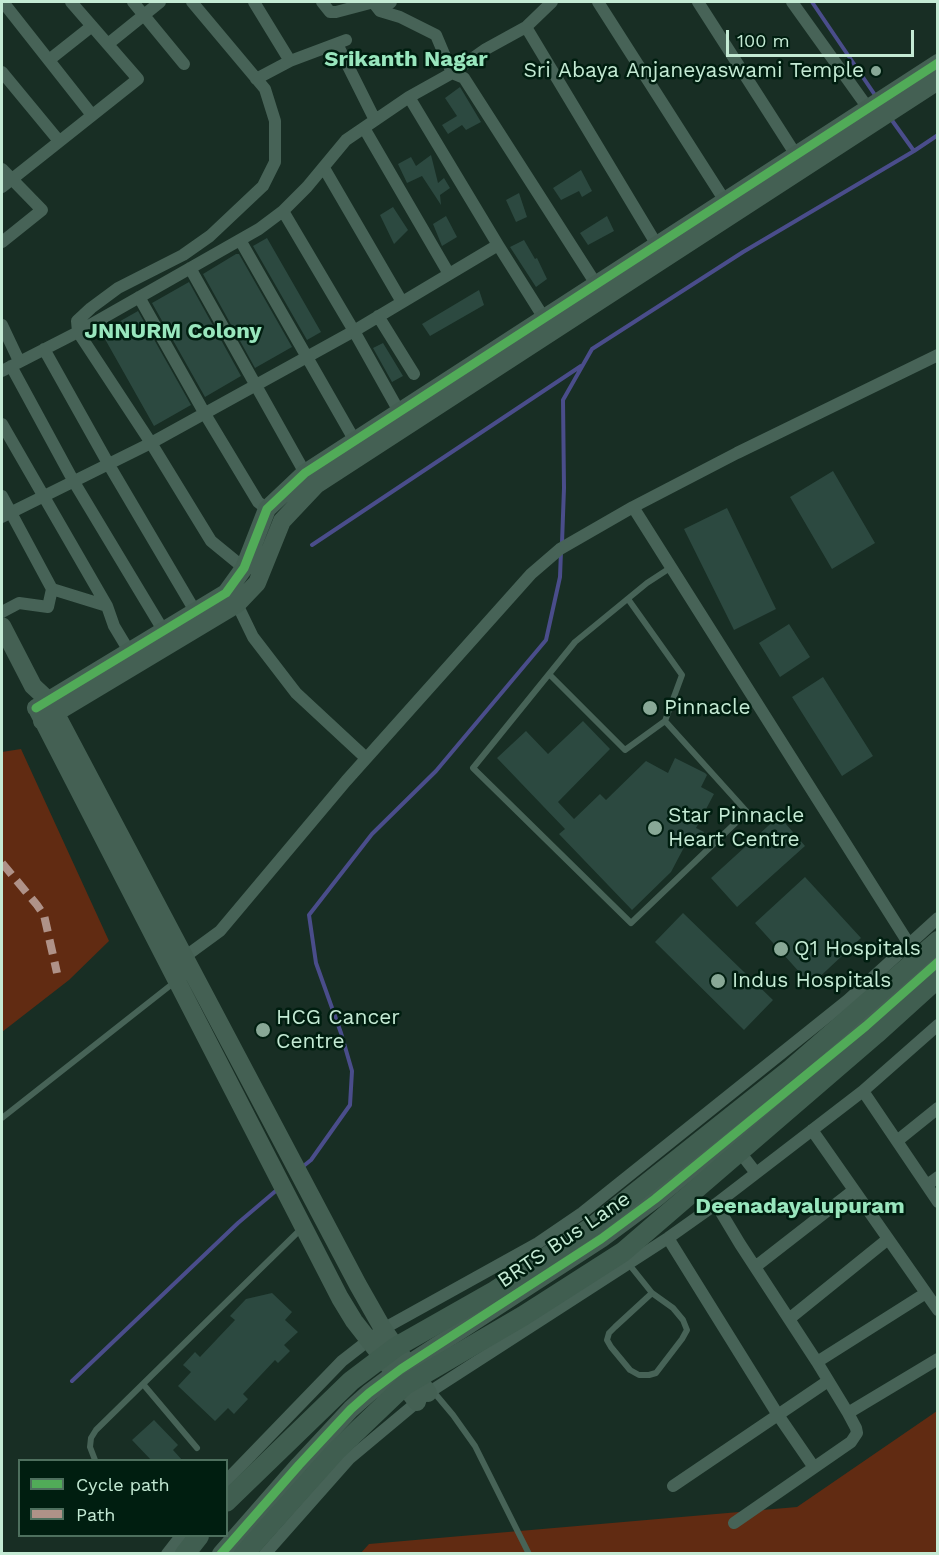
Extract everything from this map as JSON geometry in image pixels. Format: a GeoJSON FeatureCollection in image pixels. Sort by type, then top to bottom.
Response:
{"type":"FeatureCollection","features":[{"type":"Feature","properties":{"kind":"main road"},"geometry":{"type":"LineString","coordinates":[[228,1500],[351,1381],[389,1352],[493,1292],[596,1224],[800,1062],[938,941]]}},
{"type":"Feature","properties":{"kind":"main road"},"geometry":{"type":"LineString","coordinates":[[244,1554],[336,1451],[415,1384],[623,1252],[938,978]]}},
{"type":"Feature","properties":{"kind":"main road"},"geometry":{"type":"LineString","coordinates":[[185,1554],[199,1537]]}},
{"type":"Feature","properties":{"kind":"street"},"geometry":{"type":"LineString","coordinates":[[3,2],[92,115]]}},
{"type":"Feature","properties":{"kind":"street"},"geometry":{"type":"LineString","coordinates":[[6,183],[138,79],[71,2]]}},
{"type":"Feature","properties":{"kind":"street"},"geometry":{"type":"LineString","coordinates":[[133,2],[184,64]]}},
{"type":"Feature","properties":{"kind":"street"},"geometry":{"type":"LineString","coordinates":[[108,44],[160,2]]}},
{"type":"Feature","properties":{"kind":"street"},"geometry":{"type":"LineString","coordinates":[[192,2],[265,89],[275,121],[275,162],[263,186],[210,236],[183,255],[118,288],[77,321],[78,332],[151,443],[211,541],[244,568]]}},
{"type":"Feature","properties":{"kind":"street"},"geometry":{"type":"LineString","coordinates":[[254,2],[290,61]]}},
{"type":"Feature","properties":{"kind":"street"},"geometry":{"type":"LineString","coordinates":[[322,2],[330,12],[392,2]]}},
{"type":"Feature","properties":{"kind":"street"},"geometry":{"type":"LineString","coordinates":[[11,366],[78,332],[240,240],[283,211],[324,168],[346,140],[409,97],[526,27],[552,2]]}},
{"type":"Feature","properties":{"kind":"street"},"geometry":{"type":"LineString","coordinates":[[598,2],[725,201]]}},
{"type":"Feature","properties":{"kind":"street"},"geometry":{"type":"LineString","coordinates":[[698,2],[801,161]]}},
{"type":"Feature","properties":{"kind":"street"},"geometry":{"type":"LineString","coordinates":[[792,2],[872,114]]}},
{"type":"Feature","properties":{"kind":"street"},"geometry":{"type":"LineString","coordinates":[[376,5],[436,35],[452,73],[464,78],[596,284]]}},
{"type":"Feature","properties":{"kind":"street"},"geometry":{"type":"LineString","coordinates":[[49,60],[92,26]]}},
{"type":"Feature","properties":{"kind":"street"},"geometry":{"type":"LineString","coordinates":[[526,27],[657,244]]}},
{"type":"Feature","properties":{"kind":"street"},"geometry":{"type":"LineString","coordinates":[[256,79],[290,61],[342,42],[370,124],[449,274]]}},
{"type":"Feature","properties":{"kind":"street"},"geometry":{"type":"LineString","coordinates":[[45,711],[129,651],[226,592],[244,568],[267,509],[305,473],[355,441],[403,419],[905,93],[938,63]]}},
{"type":"Feature","properties":{"kind":"street"},"geometry":{"type":"LineString","coordinates":[[2,72],[59,141]]}},
{"type":"Feature","properties":{"kind":"street"},"geometry":{"type":"LineString","coordinates":[[905,93],[938,81]]}},
{"type":"Feature","properties":{"kind":"street"},"geometry":{"type":"LineString","coordinates":[[409,97],[544,318]]}},
{"type":"Feature","properties":{"kind":"street"},"geometry":{"type":"LineString","coordinates":[[45,711],[237,604],[257,582],[282,521],[316,485],[403,419],[544,318],[725,201],[801,161]]}},
{"type":"Feature","properties":{"kind":"street"},"geometry":{"type":"LineString","coordinates":[[324,168],[402,302]]}},
{"type":"Feature","properties":{"kind":"street"},"geometry":{"type":"LineString","coordinates":[[2,169],[6,183],[42,210],[2,242]]}},
{"type":"Feature","properties":{"kind":"street"},"geometry":{"type":"LineString","coordinates":[[283,211],[354,330],[403,419]]}},
{"type":"Feature","properties":{"kind":"street"},"geometry":{"type":"LineString","coordinates":[[240,240],[355,441]]}},
{"type":"Feature","properties":{"kind":"street"},"geometry":{"type":"LineString","coordinates":[[6,515],[109,465],[205,414],[498,245]]}},
{"type":"Feature","properties":{"kind":"street"},"geometry":{"type":"LineString","coordinates":[[190,268],[305,473]]}},
{"type":"Feature","properties":{"kind":"street"},"geometry":{"type":"LineString","coordinates":[[139,297],[258,502],[267,509]]}},
{"type":"Feature","properties":{"kind":"street"},"geometry":{"type":"LineString","coordinates":[[378,316],[414,374]]}},
{"type":"Feature","properties":{"kind":"street"},"geometry":{"type":"LineString","coordinates":[[2,325],[11,366],[74,482],[163,630]]}},
{"type":"Feature","properties":{"kind":"street"},"geometry":{"type":"LineString","coordinates":[[44,349],[195,611]]}},
{"type":"Feature","properties":{"kind":"street"},"geometry":{"type":"LineString","coordinates":[[177,968],[220,931],[366,758],[531,574],[563,547],[633,507],[737,453],[938,355]]}},
{"type":"Feature","properties":{"kind":"street"},"geometry":{"type":"LineString","coordinates":[[2,424],[107,606],[114,626],[129,651]]}},
{"type":"Feature","properties":{"kind":"street"},"geometry":{"type":"LineString","coordinates":[[2,496],[6,515],[52,589],[107,606]]}},
{"type":"Feature","properties":{"kind":"street"},"geometry":{"type":"LineString","coordinates":[[633,507],[909,944]]}},
{"type":"Feature","properties":{"kind":"street"},"geometry":{"type":"LineString","coordinates":[[2,612],[19,603],[48,607],[52,589]]}},
{"type":"Feature","properties":{"kind":"street"},"geometry":{"type":"LineString","coordinates":[[237,604],[253,638],[296,693],[366,758]]}},
{"type":"Feature","properties":{"kind":"street"},"geometry":{"type":"LineString","coordinates":[[2,626],[177,968],[340,1298],[354,1321],[376,1334]]}},
{"type":"Feature","properties":{"kind":"street"},"geometry":{"type":"LineString","coordinates":[[228,1479],[342,1361],[376,1334],[538,1243],[582,1213],[848,1000],[938,918]]}},
{"type":"Feature","properties":{"kind":"street","name":"BRTS Bus Lane"},"geometry":{"type":"LineString","coordinates":[[221,1554],[351,1409],[415,1384],[548,1275],[655,1199],[866,1026],[938,963]]}},
{"type":"Feature","properties":{"kind":"street"},"geometry":{"type":"LineString","coordinates":[[177,968],[297,1171],[376,1334],[415,1384]]}},
{"type":"Feature","properties":{"kind":"street"},"geometry":{"type":"LineString","coordinates":[[266,1554],[415,1384],[668,1239],[863,1091],[938,1025]]}},
{"type":"Feature","properties":{"kind":"street"},"geometry":{"type":"LineString","coordinates":[[863,1091],[938,1203]]}},
{"type":"Feature","properties":{"kind":"street"},"geometry":{"type":"LineString","coordinates":[[897,1141],[938,1108]]}},
{"type":"Feature","properties":{"kind":"street"},"geometry":{"type":"LineString","coordinates":[[812,1130],[938,1310]]}},
{"type":"Feature","properties":{"kind":"street"},"geometry":{"type":"LineString","coordinates":[[739,1151],[756,1173]]}},
{"type":"Feature","properties":{"kind":"street"},"geometry":{"type":"LineString","coordinates":[[927,1185],[938,1177]]}},
{"type":"Feature","properties":{"kind":"street"},"geometry":{"type":"LineString","coordinates":[[755,1266],[854,1190]]}},
{"type":"Feature","properties":{"kind":"street"},"geometry":{"type":"LineString","coordinates":[[716,1204],[817,1362],[856,1428],[855,1438],[734,1523]]}},
{"type":"Feature","properties":{"kind":"street"},"geometry":{"type":"LineString","coordinates":[[668,1239],[778,1415],[813,1466]]}},
{"type":"Feature","properties":{"kind":"street"},"geometry":{"type":"LineString","coordinates":[[789,1319],[888,1239]]}},
{"type":"Feature","properties":{"kind":"street"},"geometry":{"type":"LineString","coordinates":[[817,1362],[926,1293]]}},
{"type":"Feature","properties":{"kind":"street"},"geometry":{"type":"LineString","coordinates":[[848,1413],[938,1359]]}},
{"type":"Feature","properties":{"kind":"street"},"geometry":{"type":"LineString","coordinates":[[673,1486],[828,1381]]}},
{"type":"Feature","properties":{"kind":"street"},"geometry":{"type":"LineString","coordinates":[[167,1554],[181,1537]]}},
{"type":"Feature","properties":{"kind":"lane"},"geometry":{"type":"LineString","coordinates":[[665,721],[747,812],[631,923],[473,768],[575,642],[670,568]]}},
{"type":"Feature","properties":{"kind":"lane"},"geometry":{"type":"LineString","coordinates":[[549,674],[625,750],[665,721],[682,675],[628,599]]}},
{"type":"Feature","properties":{"kind":"lane"},"geometry":{"type":"LineString","coordinates":[[2,1118],[177,968]]}},
{"type":"Feature","properties":{"kind":"lane"},"geometry":{"type":"LineString","coordinates":[[94,1459],[90,1447],[91,1438],[304,1226]]}},
{"type":"Feature","properties":{"kind":"lane"},"geometry":{"type":"LineString","coordinates":[[628,1263],[652,1293],[674,1308],[687,1330],[656,1372],[649,1376],[639,1375],[630,1370],[610,1347],[607,1340],[609,1333],[652,1293]]}},
{"type":"Feature","properties":{"kind":"lane"},"geometry":{"type":"LineString","coordinates":[[143,1384],[197,1448]]}},
{"type":"Feature","properties":{"kind":"lane"},"geometry":{"type":"LineString","coordinates":[[415,1384],[453,1414],[475,1446],[529,1554]]}},
{"type":"Feature","properties":{"kind":"shaded area"},"geometry":{"type":"Polygon","coordinates":[[[21,749],[109,941],[69,980],[2,1032],[2,752],[21,749]]]}},
{"type":"Feature","properties":{"kind":"shaded area"},"geometry":{"type":"Polygon","coordinates":[[[937,1411],[937,1553],[360,1554],[369,1544],[797,1507],[937,1411]]]}},
{"type":"Feature","properties":{"kind":"building"},"geometry":{"type":"Polygon","coordinates":[[[460,87],[481,122],[466,130],[462,125],[448,134],[442,125],[457,116],[445,98],[460,87]]]}},
{"type":"Feature","properties":{"kind":"building"},"geometry":{"type":"Polygon","coordinates":[[[431,155],[438,183],[444,178],[450,188],[440,195],[441,205],[422,176],[407,183],[398,164],[411,157],[416,166],[431,155]]]}},
{"type":"Feature","properties":{"kind":"building"},"geometry":{"type":"Polygon","coordinates":[[[581,170],[592,191],[582,197],[579,191],[561,200],[553,188],[581,170]]]}},
{"type":"Feature","properties":{"kind":"building"},"geometry":{"type":"Polygon","coordinates":[[[519,193],[527,217],[516,222],[506,200],[519,193]]]}},
{"type":"Feature","properties":{"kind":"building"},"geometry":{"type":"Polygon","coordinates":[[[393,207],[408,230],[394,244],[380,215],[393,207]]]}},
{"type":"Feature","properties":{"kind":"building"},"geometry":{"type":"Polygon","coordinates":[[[446,216],[457,237],[442,246],[433,224],[446,216]]]}},
{"type":"Feature","properties":{"kind":"building"},"geometry":{"type":"Polygon","coordinates":[[[607,216],[614,231],[588,245],[580,233],[607,216]]]}},
{"type":"Feature","properties":{"kind":"building"},"geometry":{"type":"Polygon","coordinates":[[[267,238],[321,332],[307,340],[253,246],[267,238]]]}},
{"type":"Feature","properties":{"kind":"building"},"geometry":{"type":"Polygon","coordinates":[[[524,240],[535,259],[537,258],[547,279],[536,287],[510,247],[524,240]]]}},
{"type":"Feature","properties":{"kind":"building"},"geometry":{"type":"Polygon","coordinates":[[[239,254],[292,347],[255,368],[203,274],[239,254]]]}},
{"type":"Feature","properties":{"kind":"building"},"geometry":{"type":"Polygon","coordinates":[[[189,282],[241,376],[205,397],[152,303],[189,282]]]}},
{"type":"Feature","properties":{"kind":"building"},"geometry":{"type":"Polygon","coordinates":[[[479,290],[484,305],[430,336],[422,324],[479,290]]]}},
{"type":"Feature","properties":{"kind":"building"},"geometry":{"type":"Polygon","coordinates":[[[138,311],[191,405],[154,426],[101,332],[138,311]]]}},
{"type":"Feature","properties":{"kind":"building"},"geometry":{"type":"Polygon","coordinates":[[[383,343],[403,376],[392,382],[373,348],[383,343]]]}},
{"type":"Feature","properties":{"kind":"building"},"geometry":{"type":"Polygon","coordinates":[[[833,471],[875,543],[832,569],[790,497],[833,471]]]}},
{"type":"Feature","properties":{"kind":"building"},"geometry":{"type":"Polygon","coordinates":[[[727,508],[776,609],[734,630],[684,529],[727,508]]]}},
{"type":"Feature","properties":{"kind":"building"},"geometry":{"type":"Polygon","coordinates":[[[789,624],[810,657],[780,677],[759,643],[789,624]]]}},
{"type":"Feature","properties":{"kind":"building"},"geometry":{"type":"Polygon","coordinates":[[[823,677],[873,756],[842,776],[792,697],[823,677]]]}},
{"type":"Feature","properties":{"kind":"building"},"geometry":{"type":"Polygon","coordinates":[[[583,721],[610,749],[558,802],[574,819],[600,794],[606,800],[646,761],[668,773],[675,758],[705,773],[707,775],[701,787],[714,794],[696,828],[704,832],[699,841],[690,836],[671,872],[632,910],[559,834],[565,829],[497,758],[526,731],[548,754],[583,721]]]}},
{"type":"Feature","properties":{"kind":"building"},"geometry":{"type":"Polygon","coordinates":[[[779,816],[805,846],[737,907],[711,878],[779,816]]]}},
{"type":"Feature","properties":{"kind":"building"},"geometry":{"type":"Polygon","coordinates":[[[805,877],[861,938],[811,985],[755,923],[805,877]]]}},
{"type":"Feature","properties":{"kind":"building"},"geometry":{"type":"Polygon","coordinates":[[[683,913],[773,1000],[744,1030],[655,942],[683,913]]]}},
{"type":"Feature","properties":{"kind":"building"},"geometry":{"type":"Polygon","coordinates":[[[272,1293],[292,1312],[285,1320],[298,1332],[284,1345],[290,1351],[278,1363],[275,1360],[243,1394],[248,1399],[234,1414],[228,1408],[215,1421],[178,1386],[191,1372],[183,1365],[195,1352],[200,1357],[235,1320],[230,1316],[246,1299],[272,1293]]]}},
{"type":"Feature","properties":{"kind":"building"},"geometry":{"type":"Polygon","coordinates":[[[154,1420],[178,1445],[173,1450],[181,1459],[150,1459],[132,1440],[154,1420]]]}},
{"type":"Feature","properties":{"kind":"waterway"},"geometry":{"type":"LineString","coordinates":[[812,2],[877,98]]}},
{"type":"Feature","properties":{"kind":"waterway"},"geometry":{"type":"LineString","coordinates":[[891,119],[914,151]]}},
{"type":"Feature","properties":{"kind":"waterway"},"geometry":{"type":"LineString","coordinates":[[562,543],[563,400],[592,349],[743,252],[938,135]]}},
{"type":"Feature","properties":{"kind":"waterway"},"geometry":{"type":"LineString","coordinates":[[312,545],[581,366]]}},
{"type":"Feature","properties":{"kind":"waterway"},"geometry":{"type":"LineString","coordinates":[[301,1168],[311,1160],[350,1105],[352,1071],[316,963],[309,915],[372,834],[436,771],[546,640],[560,577],[561,551]]}},
{"type":"Feature","properties":{"kind":"waterway"},"geometry":{"type":"LineString","coordinates":[[72,1381],[238,1223],[278,1189]]}},
{"type":"Feature","properties":{"kind":"marked path"},"geometry":{"type":"LineString","coordinates":[[2,863],[44,915],[57,973]]}},
{"type":"Feature","properties":{"kind":"cycle path"},"geometry":{"type":"LineString","coordinates":[[36,708],[226,593],[244,568],[267,509],[305,473],[938,63]]}},
{"type":"Feature","properties":{"kind":"cycle path"},"geometry":{"type":"LineString","coordinates":[[221,1554],[299,1465],[369,1393],[401,1369],[601,1239],[655,1199],[866,1026],[938,962]]}},
{"type":"Feature","properties":{"kind":"place","name":"Sri Abaya Anjaneyaswami Temple"},"geometry":{"type":"Point","coordinates":[876,71]}},
{"type":"Feature","properties":{"kind":"place","name":"Pinnacle"},"geometry":{"type":"Point","coordinates":[650,708]}},
{"type":"Feature","properties":{"kind":"place","name":"Star Pinnacle Heart Centre"},"geometry":{"type":"Point","coordinates":[655,828]}},
{"type":"Feature","properties":{"kind":"place","name":"Q1 Hospitals"},"geometry":{"type":"Point","coordinates":[781,949]}},
{"type":"Feature","properties":{"kind":"place","name":"Indus Hospitals"},"geometry":{"type":"Point","coordinates":[718,981]}},
{"type":"Feature","properties":{"kind":"place","name":"HCG Cancer Centre"},"geometry":{"type":"Point","coordinates":[263,1030]}},
{"type":"Feature","properties":{"kind":"district","name":"Srikanth Nagar"},"geometry":{"type":"Point","coordinates":[406,60]}},
{"type":"Feature","properties":{"kind":"district","name":"JNNURM Colony"},"geometry":{"type":"Point","coordinates":[173,332]}},
{"type":"Feature","properties":{"kind":"district","name":"Deenadayalupuram"},"geometry":{"type":"Point","coordinates":[800,1207]}}]}
